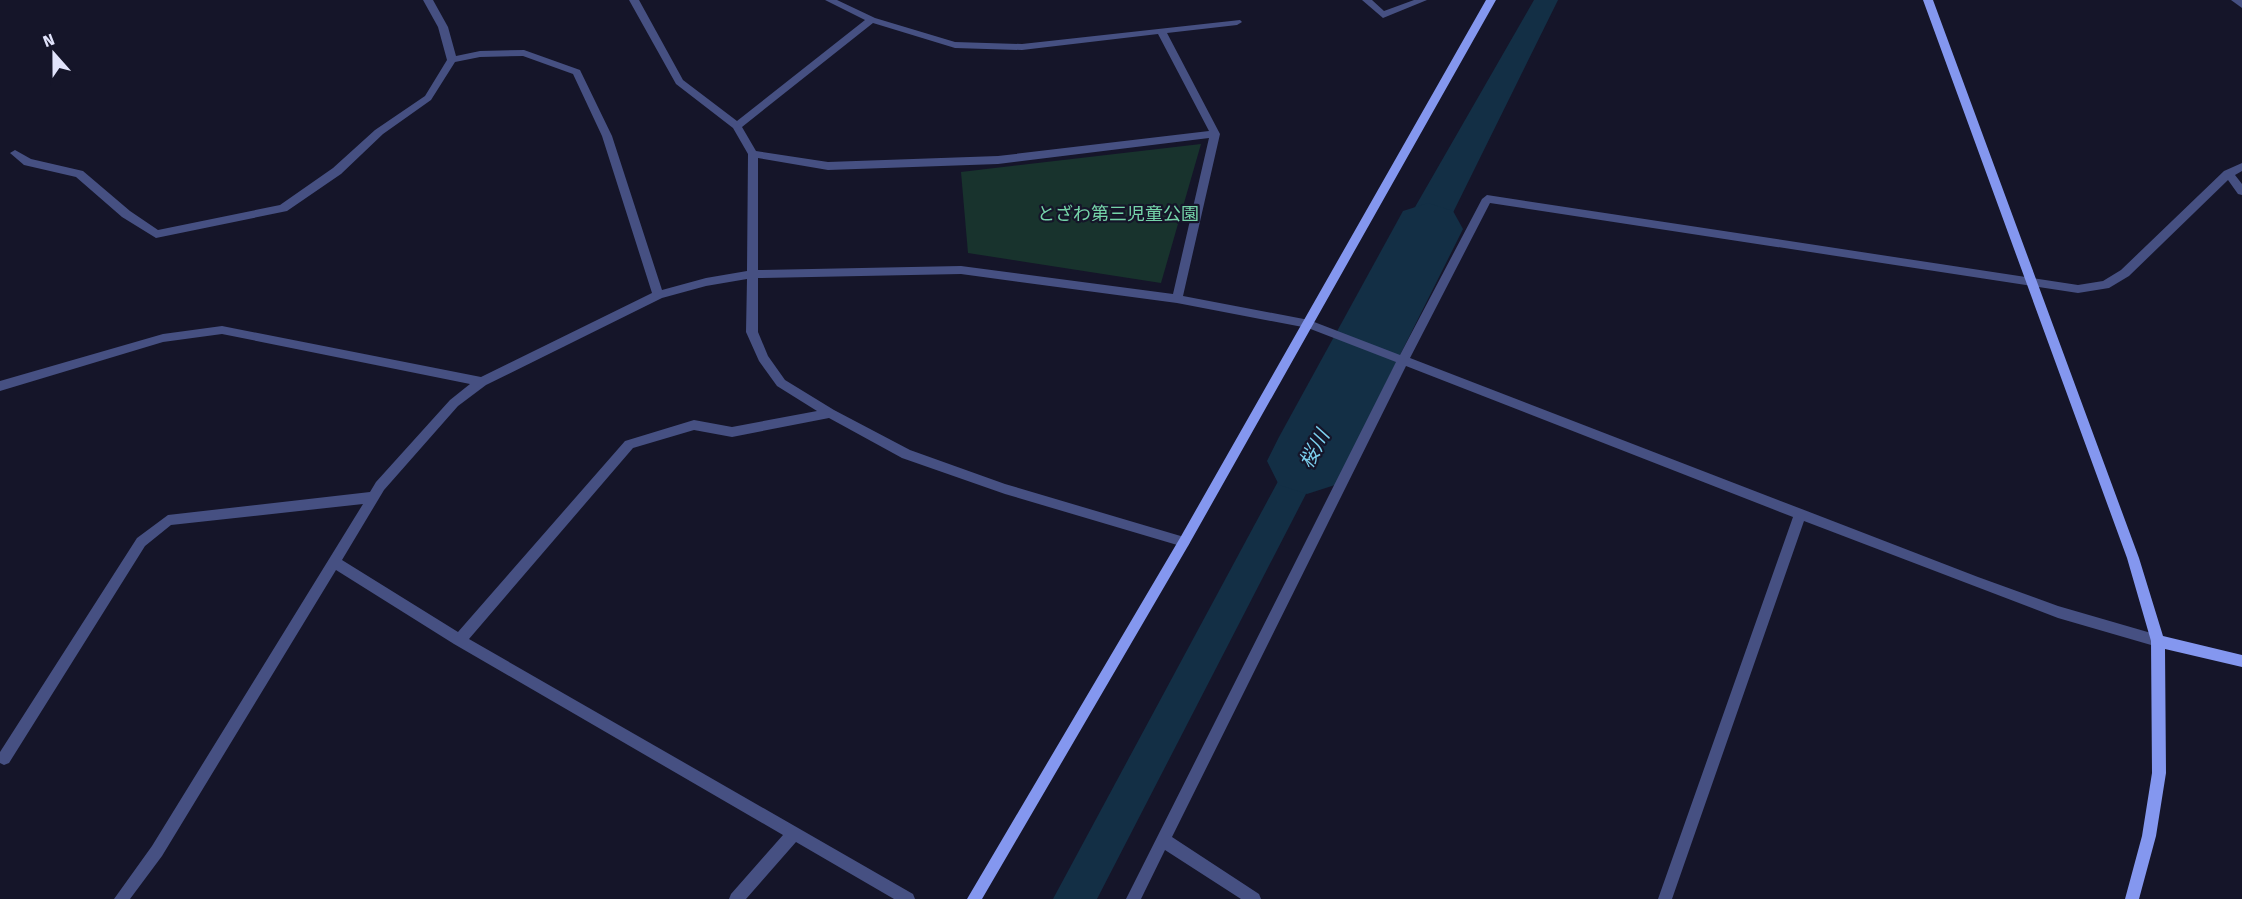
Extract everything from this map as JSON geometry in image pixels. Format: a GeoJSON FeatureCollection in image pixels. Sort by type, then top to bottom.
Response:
{"type":"FeatureCollection","features":[{"type":"Feature","properties":{"kind":"street"},"geometry":{"type":"LineString","coordinates":[[428,0],[443,27],[452,60]]}},
{"type":"Feature","properties":{"kind":"street"},"geometry":{"type":"LineString","coordinates":[[634,0],[678,82],[737,126],[753,154],[752,332],[763,358],[781,383],[830,413],[917,458],[1005,489],[1184,542]]}},
{"type":"Feature","properties":{"kind":"street"},"geometry":{"type":"LineString","coordinates":[[830,0],[872,20],[955,45],[1022,47],[1162,33],[1237,22]]}},
{"type":"Feature","properties":{"kind":"street"},"geometry":{"type":"LineString","coordinates":[[1367,0],[1383,15],[1422,0]]}},
{"type":"Feature","properties":{"kind":"street"},"geometry":{"type":"LineString","coordinates":[[974,899],[1184,542],[1491,0]]}},
{"type":"Feature","properties":{"kind":"street"},"geometry":{"type":"LineString","coordinates":[[1928,0],[2133,558],[2158,641],[2159,773],[2149,836],[2132,899]]}},
{"type":"Feature","properties":{"kind":"street"},"geometry":{"type":"LineString","coordinates":[[2236,0],[2242,5]]}},
{"type":"Feature","properties":{"kind":"street"},"geometry":{"type":"LineString","coordinates":[[737,126],[872,20]]}},
{"type":"Feature","properties":{"kind":"street"},"geometry":{"type":"LineString","coordinates":[[1162,33],[1215,134],[1177,299]]}},
{"type":"Feature","properties":{"kind":"street"},"geometry":{"type":"LineString","coordinates":[[15,153],[28,162],[79,174],[126,214],[156,234],[283,208],[337,171],[379,132],[428,98],[452,60],[480,54],[524,53],[577,72],[607,136],[658,295]]}},
{"type":"Feature","properties":{"kind":"street"},"geometry":{"type":"LineString","coordinates":[[753,154],[828,166],[998,160],[1215,134]]}},
{"type":"Feature","properties":{"kind":"street"},"geometry":{"type":"LineString","coordinates":[[1133,899],[1403,360],[1487,199],[2078,289],[2105,285],[2125,273],[2228,174],[2242,167]]}},
{"type":"Feature","properties":{"kind":"street"},"geometry":{"type":"LineString","coordinates":[[2228,174],[2242,191]]}},
{"type":"Feature","properties":{"kind":"street"},"geometry":{"type":"LineString","coordinates":[[121,899],[157,851],[380,486],[454,404],[482,382],[658,295],[686,285],[754,274],[961,270],[1177,299],[1309,324],[1800,516],[2058,612],[2158,641],[2242,661]]}},
{"type":"Feature","properties":{"kind":"street"},"geometry":{"type":"LineString","coordinates":[[0,386],[163,338],[222,330],[482,382]]}},
{"type":"Feature","properties":{"kind":"street"},"geometry":{"type":"LineString","coordinates":[[459,640],[629,444],[694,425],[732,432],[830,413]]}},
{"type":"Feature","properties":{"kind":"street"},"geometry":{"type":"LineString","coordinates":[[4,758],[141,542],[168,520],[374,497]]}},
{"type":"Feature","properties":{"kind":"street"},"geometry":{"type":"LineString","coordinates":[[1665,899],[1800,516]]}},
{"type":"Feature","properties":{"kind":"street"},"geometry":{"type":"LineString","coordinates":[[335,563],[459,640],[908,899]]}},
{"type":"Feature","properties":{"kind":"street"},"geometry":{"type":"LineString","coordinates":[[736,899],[794,833]]}},
{"type":"Feature","properties":{"kind":"street"},"geometry":{"type":"LineString","coordinates":[[1163,840],[1254,899]]}},
{"type":"Feature","properties":{"kind":"green space","name":"とざわ第三児童公園"},"geometry":{"type":"Polygon","coordinates":[[[1201,144],[1161,283],[968,253],[961,172],[1201,144]]]}},
{"type":"Feature","properties":{"kind":"water"},"geometry":{"type":"Polygon","coordinates":[[[1534,0],[1558,0],[1394,332],[1353,315],[1534,0]]]}},
{"type":"Feature","properties":{"kind":"water"},"geometry":{"type":"Polygon","coordinates":[[[1345,357],[1371,368],[1097,899],[1053,899],[1345,357]]]}},
{"type":"Feature","properties":{"kind":"waterway","name":"桜川"},"geometry":{"type":"LineString","coordinates":[[1307,461],[1428,229]]}}]}
